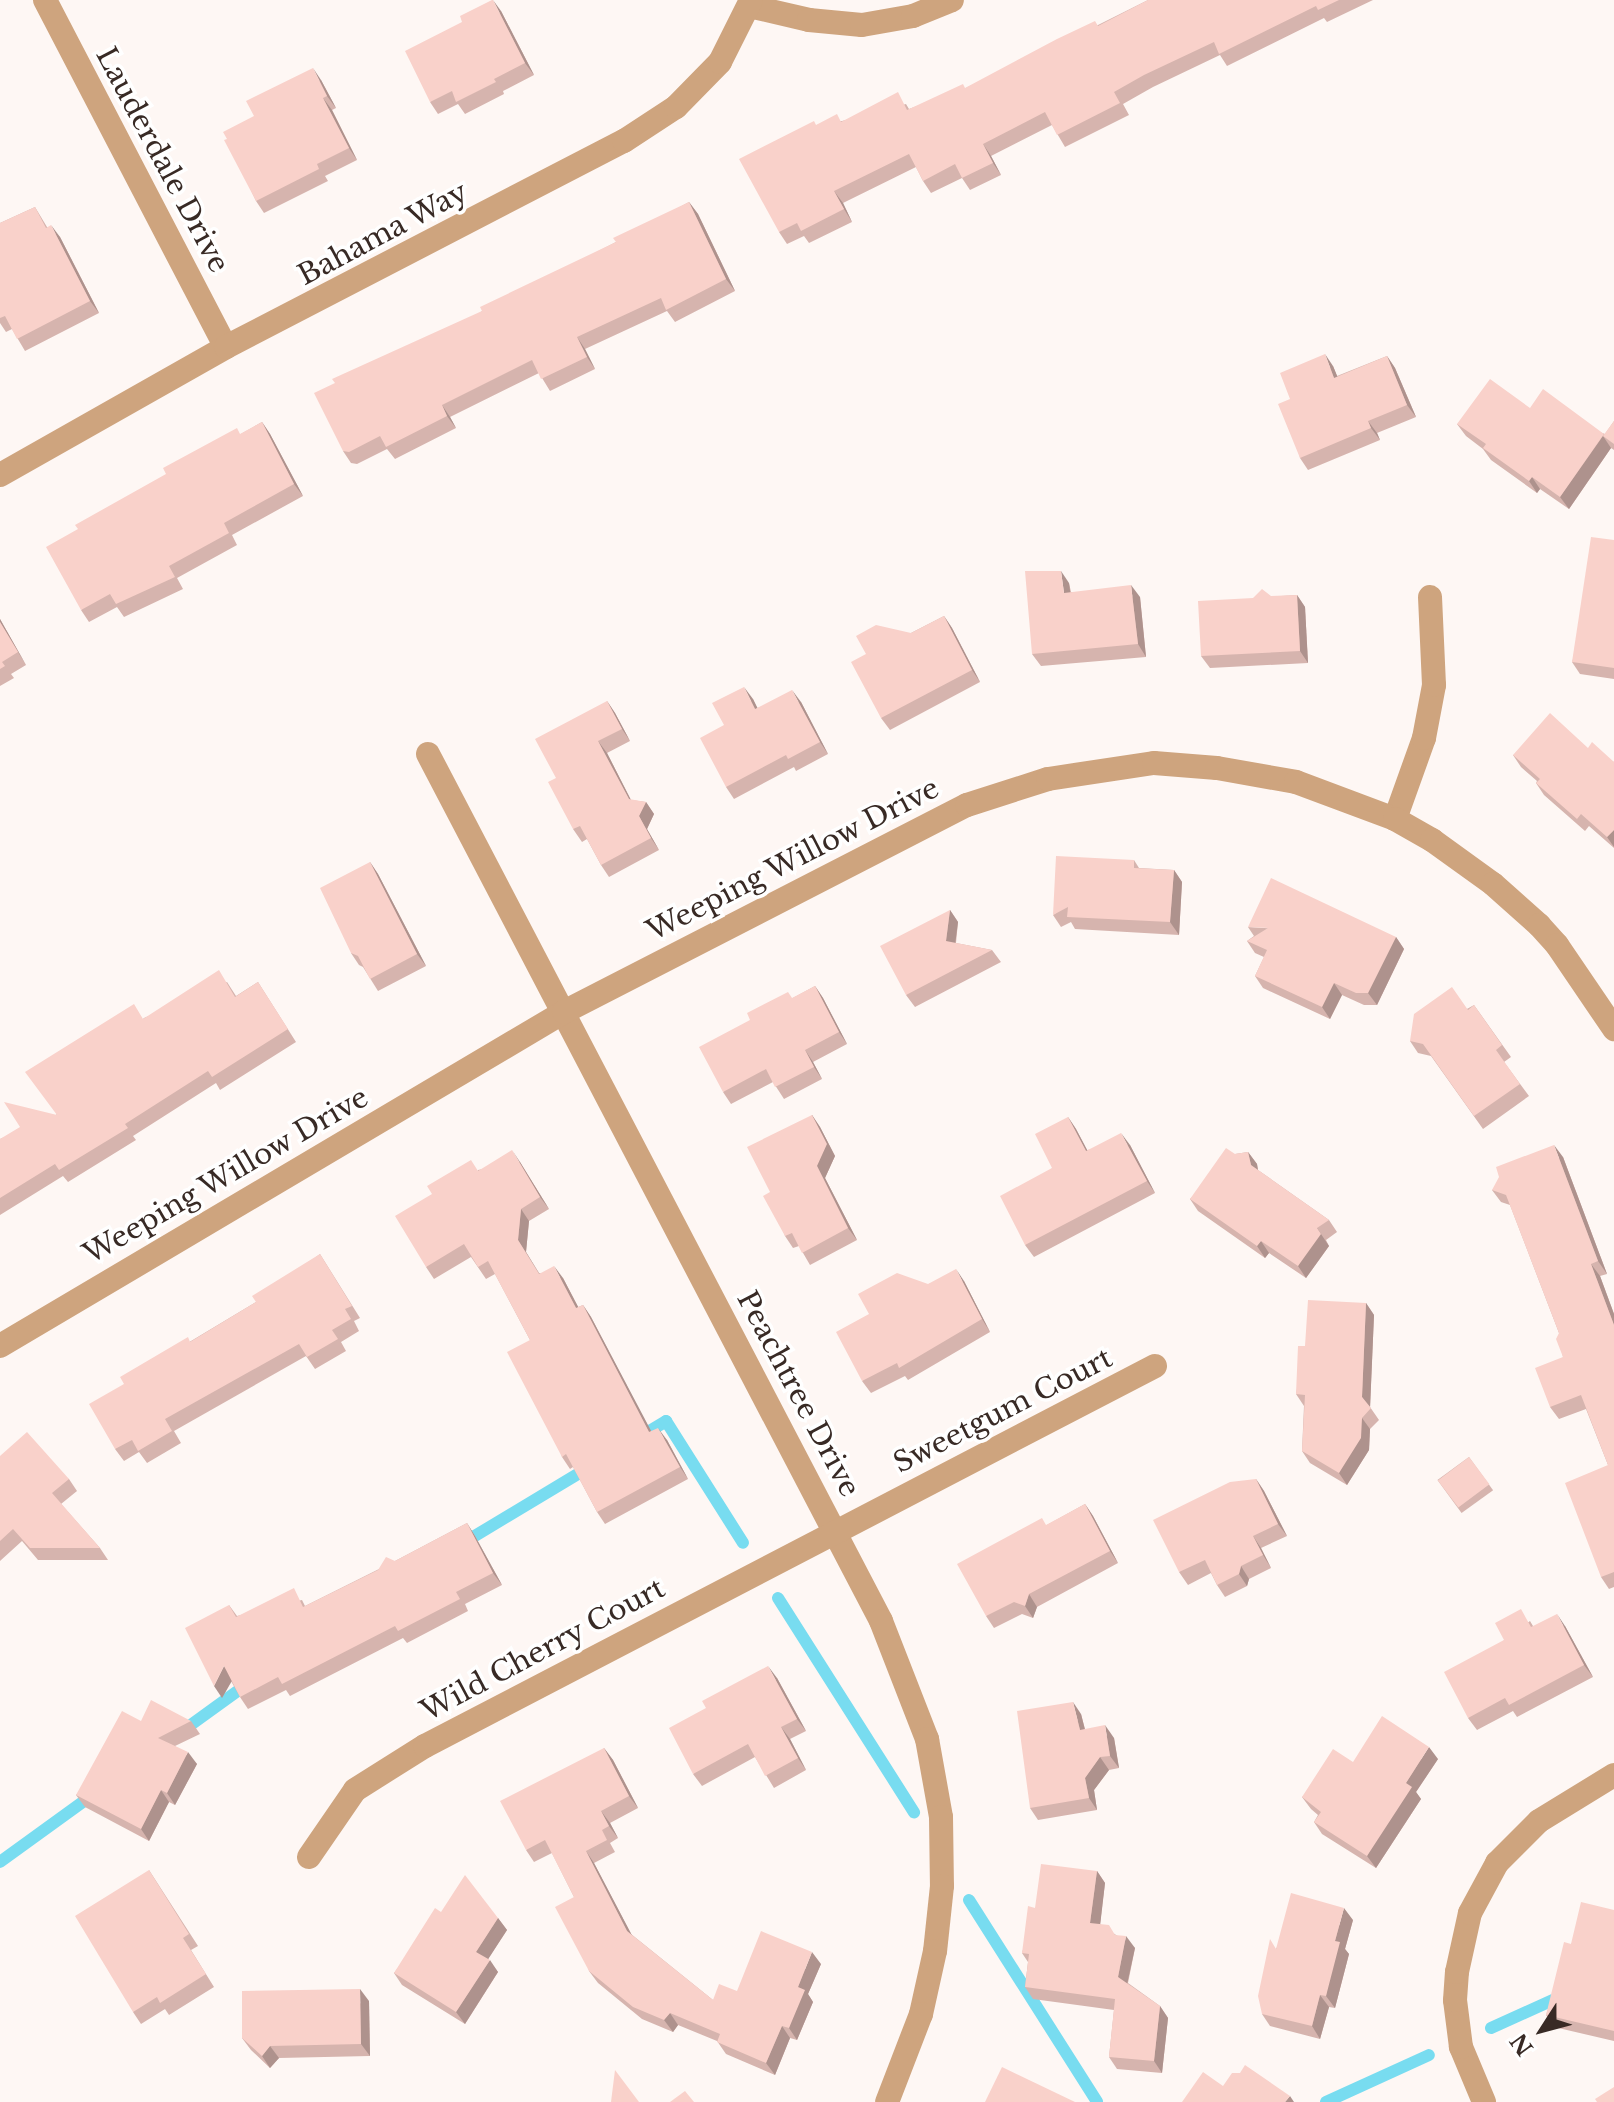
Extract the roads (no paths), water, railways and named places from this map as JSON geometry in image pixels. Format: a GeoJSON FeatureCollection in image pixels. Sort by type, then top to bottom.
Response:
{"type":"FeatureCollection","features":[{"type":"Feature","properties":{"kind":"street","name":"Lauderdale Drive"},"geometry":{"type":"LineString","coordinates":[[45,0],[226,347]]}},
{"type":"Feature","properties":{"kind":"street"},"geometry":{"type":"LineString","coordinates":[[750,3],[809,20],[862,25],[913,16],[952,0]]}},
{"type":"Feature","properties":{"kind":"street","name":"Bahama Way"},"geometry":{"type":"LineString","coordinates":[[0,475],[226,347],[624,141],[676,107],[720,62],[750,3]]}},
{"type":"Feature","properties":{"kind":"street"},"geometry":{"type":"LineString","coordinates":[[1395,819],[1424,738],[1434,685],[1430,597]]}},
{"type":"Feature","properties":{"kind":"street","name":"Peachtree Drive"},"geometry":{"type":"LineString","coordinates":[[428,754],[835,1531],[903,1670],[927,1739],[941,1817],[942,1886],[935,1951],[921,2014],[887,2102]]}},
{"type":"Feature","properties":{"kind":"street","name":"Weeping Willow Drive"},"geometry":{"type":"LineString","coordinates":[[0,1346],[564,1012],[967,805],[1048,779],[1154,763],[1217,768],[1296,782],[1395,819],[1432,840],[1493,884],[1539,925],[1557,945],[1614,1029]]}},
{"type":"Feature","properties":{"kind":"street","name":"Sweetgum Court"},"geometry":{"type":"LineString","coordinates":[[835,1531],[1155,1366]]}},
{"type":"Feature","properties":{"kind":"street","name":"Wild Cherry Court"},"geometry":{"type":"LineString","coordinates":[[309,1857],[355,1790],[388,1767],[835,1531]]}},
{"type":"Feature","properties":{"kind":"street"},"geometry":{"type":"LineString","coordinates":[[1484,2102],[1461,2047],[1455,2000],[1470,1913],[1497,1863],[1539,1821],[1614,1775]]}},
{"type":"Feature","properties":{"kind":"waterway"},"geometry":{"type":"LineString","coordinates":[[638,1438],[666,1421],[743,1543]]}},
{"type":"Feature","properties":{"kind":"waterway"},"geometry":{"type":"LineString","coordinates":[[463,1543],[591,1466]]}},
{"type":"Feature","properties":{"kind":"waterway"},"geometry":{"type":"LineString","coordinates":[[778,1598],[914,1812]]}},
{"type":"Feature","properties":{"kind":"waterway"},"geometry":{"type":"LineString","coordinates":[[181,1732],[250,1682]]}},
{"type":"Feature","properties":{"kind":"waterway"},"geometry":{"type":"LineString","coordinates":[[0,1862],[94,1794]]}},
{"type":"Feature","properties":{"kind":"waterway"},"geometry":{"type":"LineString","coordinates":[[969,1900],[1097,2102]]}},
{"type":"Feature","properties":{"kind":"waterway"},"geometry":{"type":"LineString","coordinates":[[1491,2028],[1564,1995]]}},
{"type":"Feature","properties":{"kind":"waterway"},"geometry":{"type":"LineString","coordinates":[[1326,2102],[1429,2055]]}}]}
